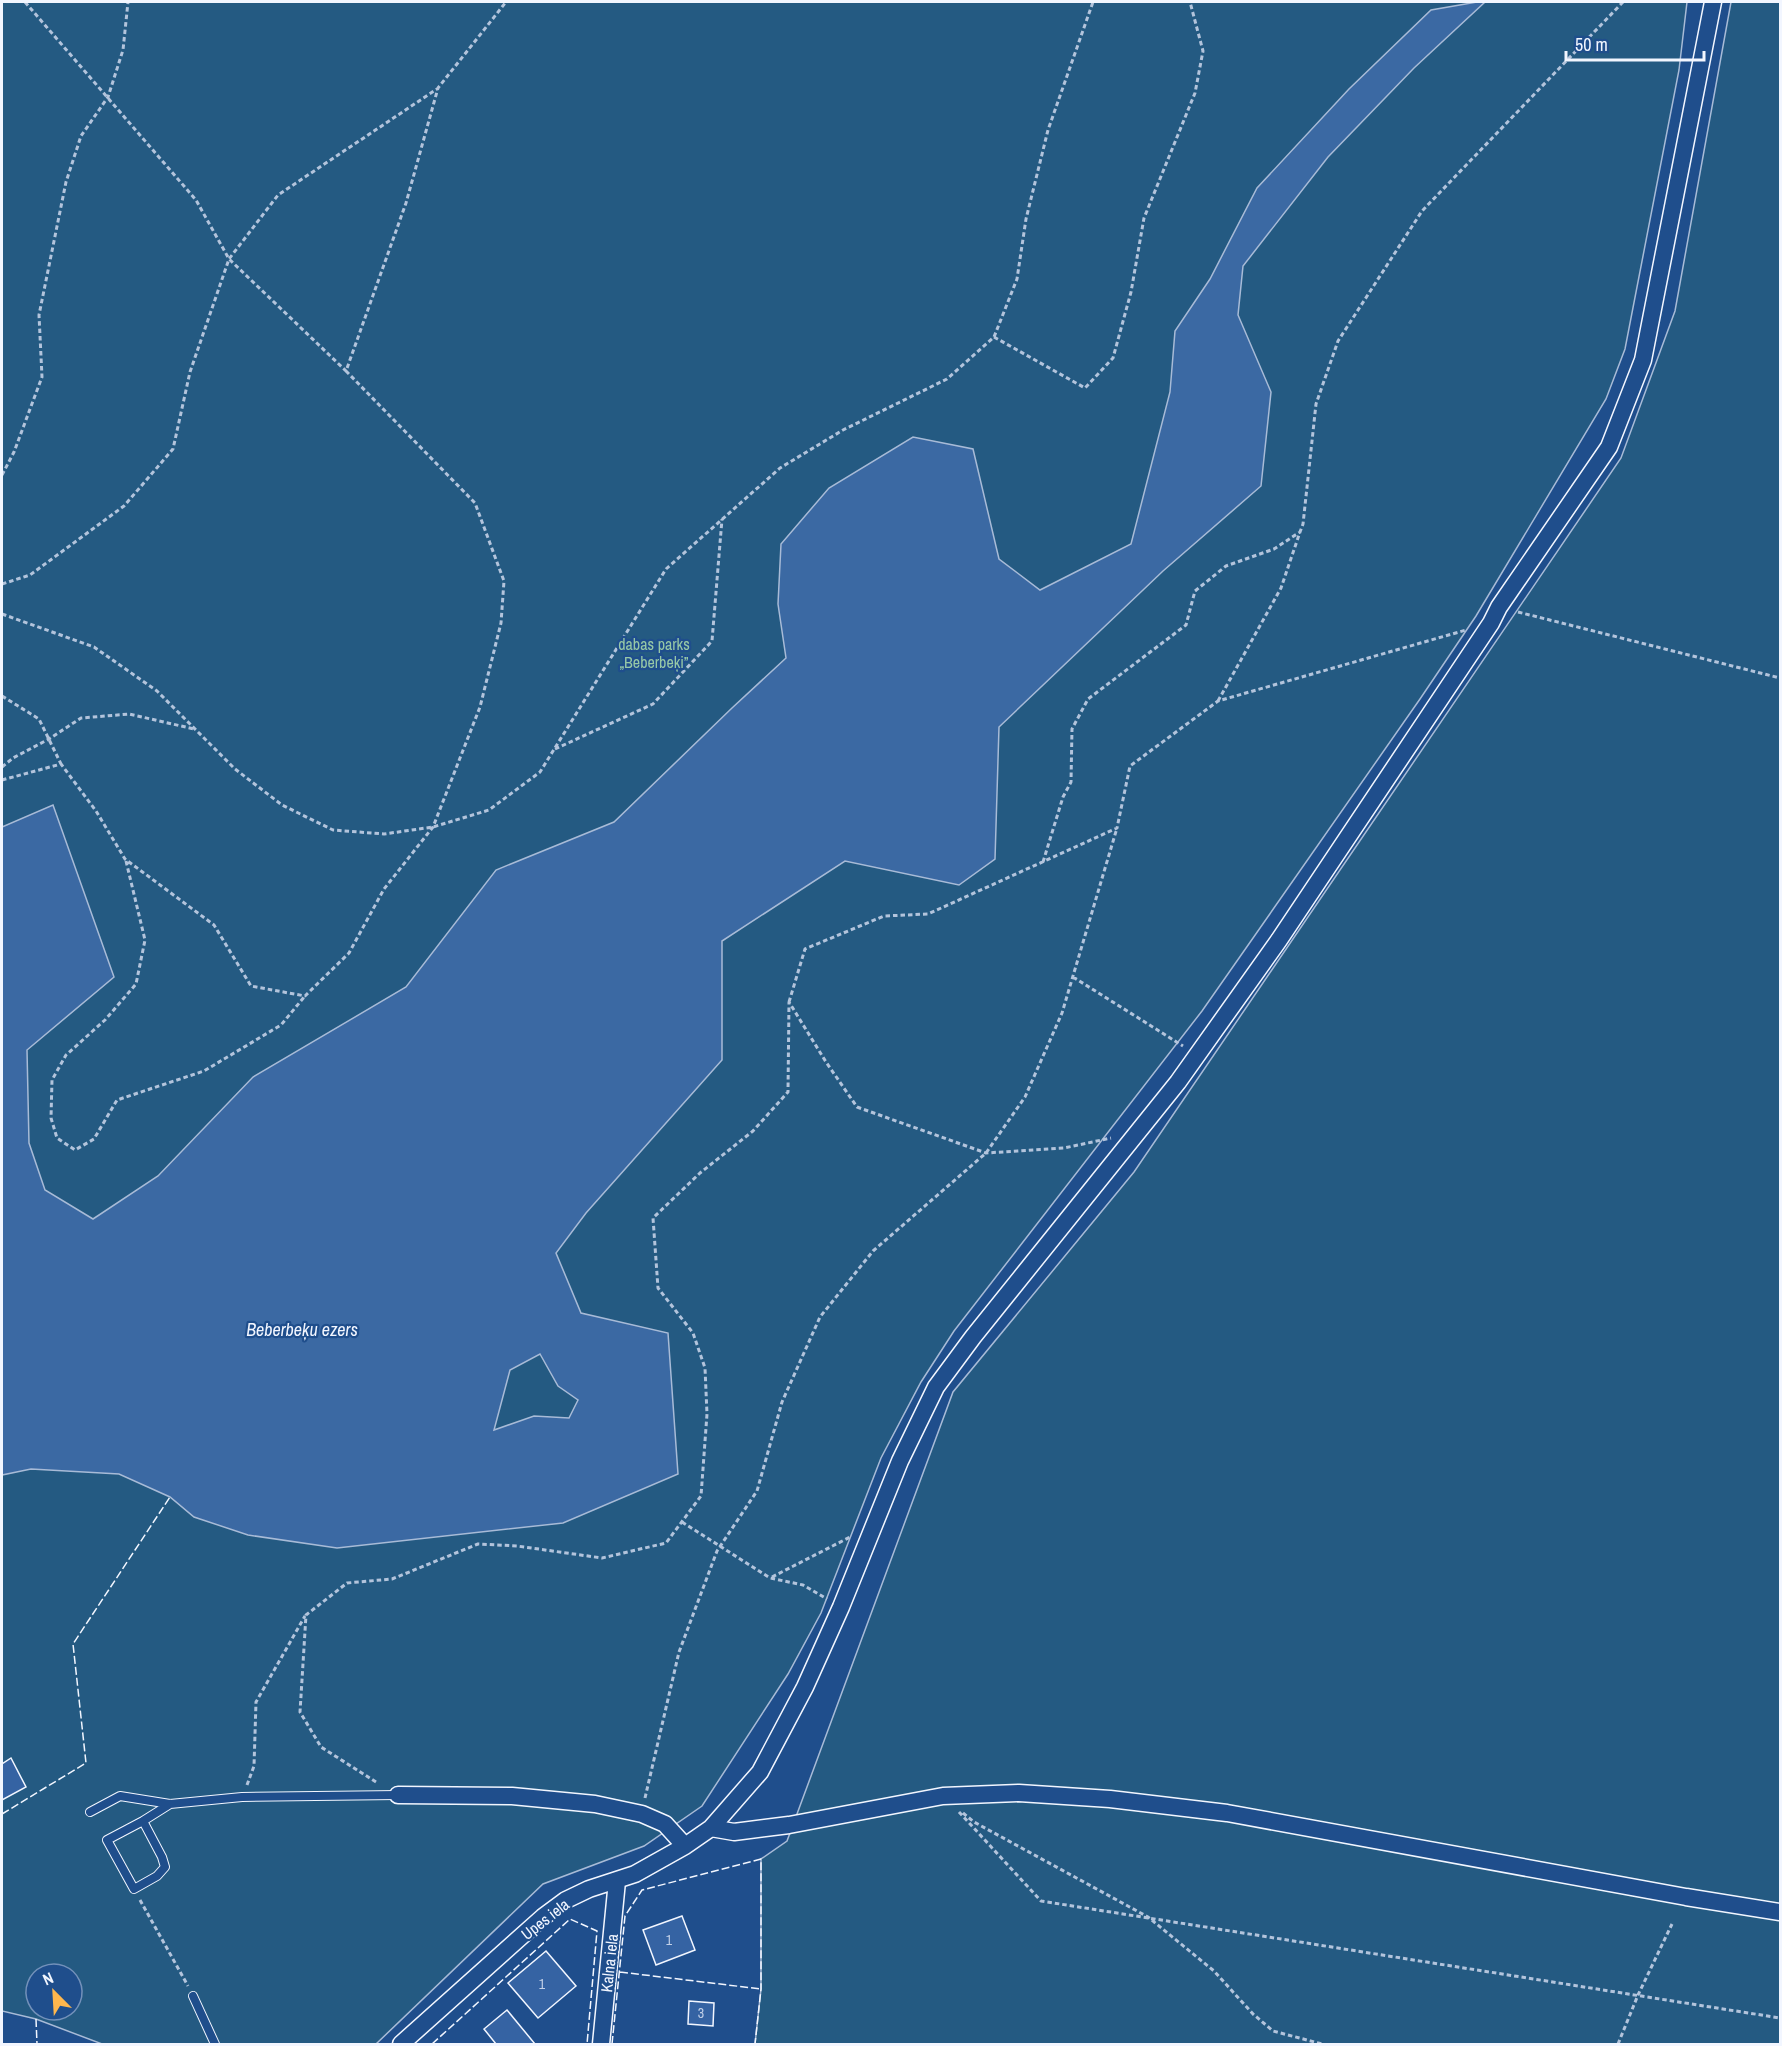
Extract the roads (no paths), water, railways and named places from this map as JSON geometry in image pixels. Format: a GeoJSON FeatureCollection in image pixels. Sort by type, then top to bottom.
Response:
{"type":"FeatureCollection","features":[{"type":"Feature","properties":{"kind":"street","name":"Upes iela"},"geometry":{"type":"LineString","coordinates":[[401,2044],[543,1917],[566,1900],[589,1889],[635,1874],[685,1846],[711,1828],[760,1772],[805,1687],[841,1607],[900,1461],[936,1387],[973,1337],[1178,1082],[1286,930],[1499,608],[1609,447],[1643,360],[1713,2]]}},
{"type":"Feature","properties":{"kind":"street"},"geometry":{"type":"LineString","coordinates":[[711,1828],[734,1832],[789,1825],[943,1796],[1019,1793],[1110,1799],[1227,1813],[1663,1893],[1780,1912]]}},
{"type":"Feature","properties":{"kind":"street"},"geometry":{"type":"LineString","coordinates":[[398,1796],[512,1796],[595,1804],[642,1814],[665,1824],[685,1846]]}},
{"type":"Feature","properties":{"kind":"street","name":"Kalna iela"},"geometry":{"type":"LineString","coordinates":[[601,2044],[617,1881]]}},
{"type":"Feature","properties":{"kind":"lane"},"geometry":{"type":"LineString","coordinates":[[90,1812],[120,1796],[170,1804],[242,1797],[398,1796]]}},
{"type":"Feature","properties":{"kind":"lane"},"geometry":{"type":"LineString","coordinates":[[143,1821],[165,1867],[157,1875],[134,1889],[107,1840],[170,1804]]}},
{"type":"Feature","properties":{"kind":"lane"},"geometry":{"type":"LineString","coordinates":[[193,1996],[215,2044]]}},
{"type":"Feature","properties":{"kind":"water","name":"Beberbeķu ezers"},"geometry":{"type":"Polygon","coordinates":[[[1485,2],[1414,68],[1328,157],[1243,266],[1238,315],[1271,392],[1261,486],[1163,571],[999,727],[995,859],[959,885],[845,861],[722,941],[722,1060],[586,1213],[556,1253],[581,1313],[668,1333],[678,1474],[563,1523],[337,1548],[248,1535],[194,1517],[170,1497],[119,1474],[31,1469],[2,1475],[2,827],[53,805],[114,977],[27,1050],[29,1143],[45,1190],[93,1219],[158,1176],[253,1077],[406,987],[496,870],[614,822],[786,658],[778,604],[781,544],[829,488],[913,437],[973,449],[999,559],[1040,590],[1131,544],[1170,392],[1175,331],[1210,279],[1257,188],[1349,89],[1431,10],[1485,2]],[[540,1354],[510,1370],[494,1430],[534,1416],[569,1418],[578,1400],[558,1386],[540,1354]]]}},
{"type":"Feature","properties":{"kind":"park label","name":"dabas parks „Beberbeķi”"},"geometry":{"type":"Point","coordinates":[654,653]}}]}
